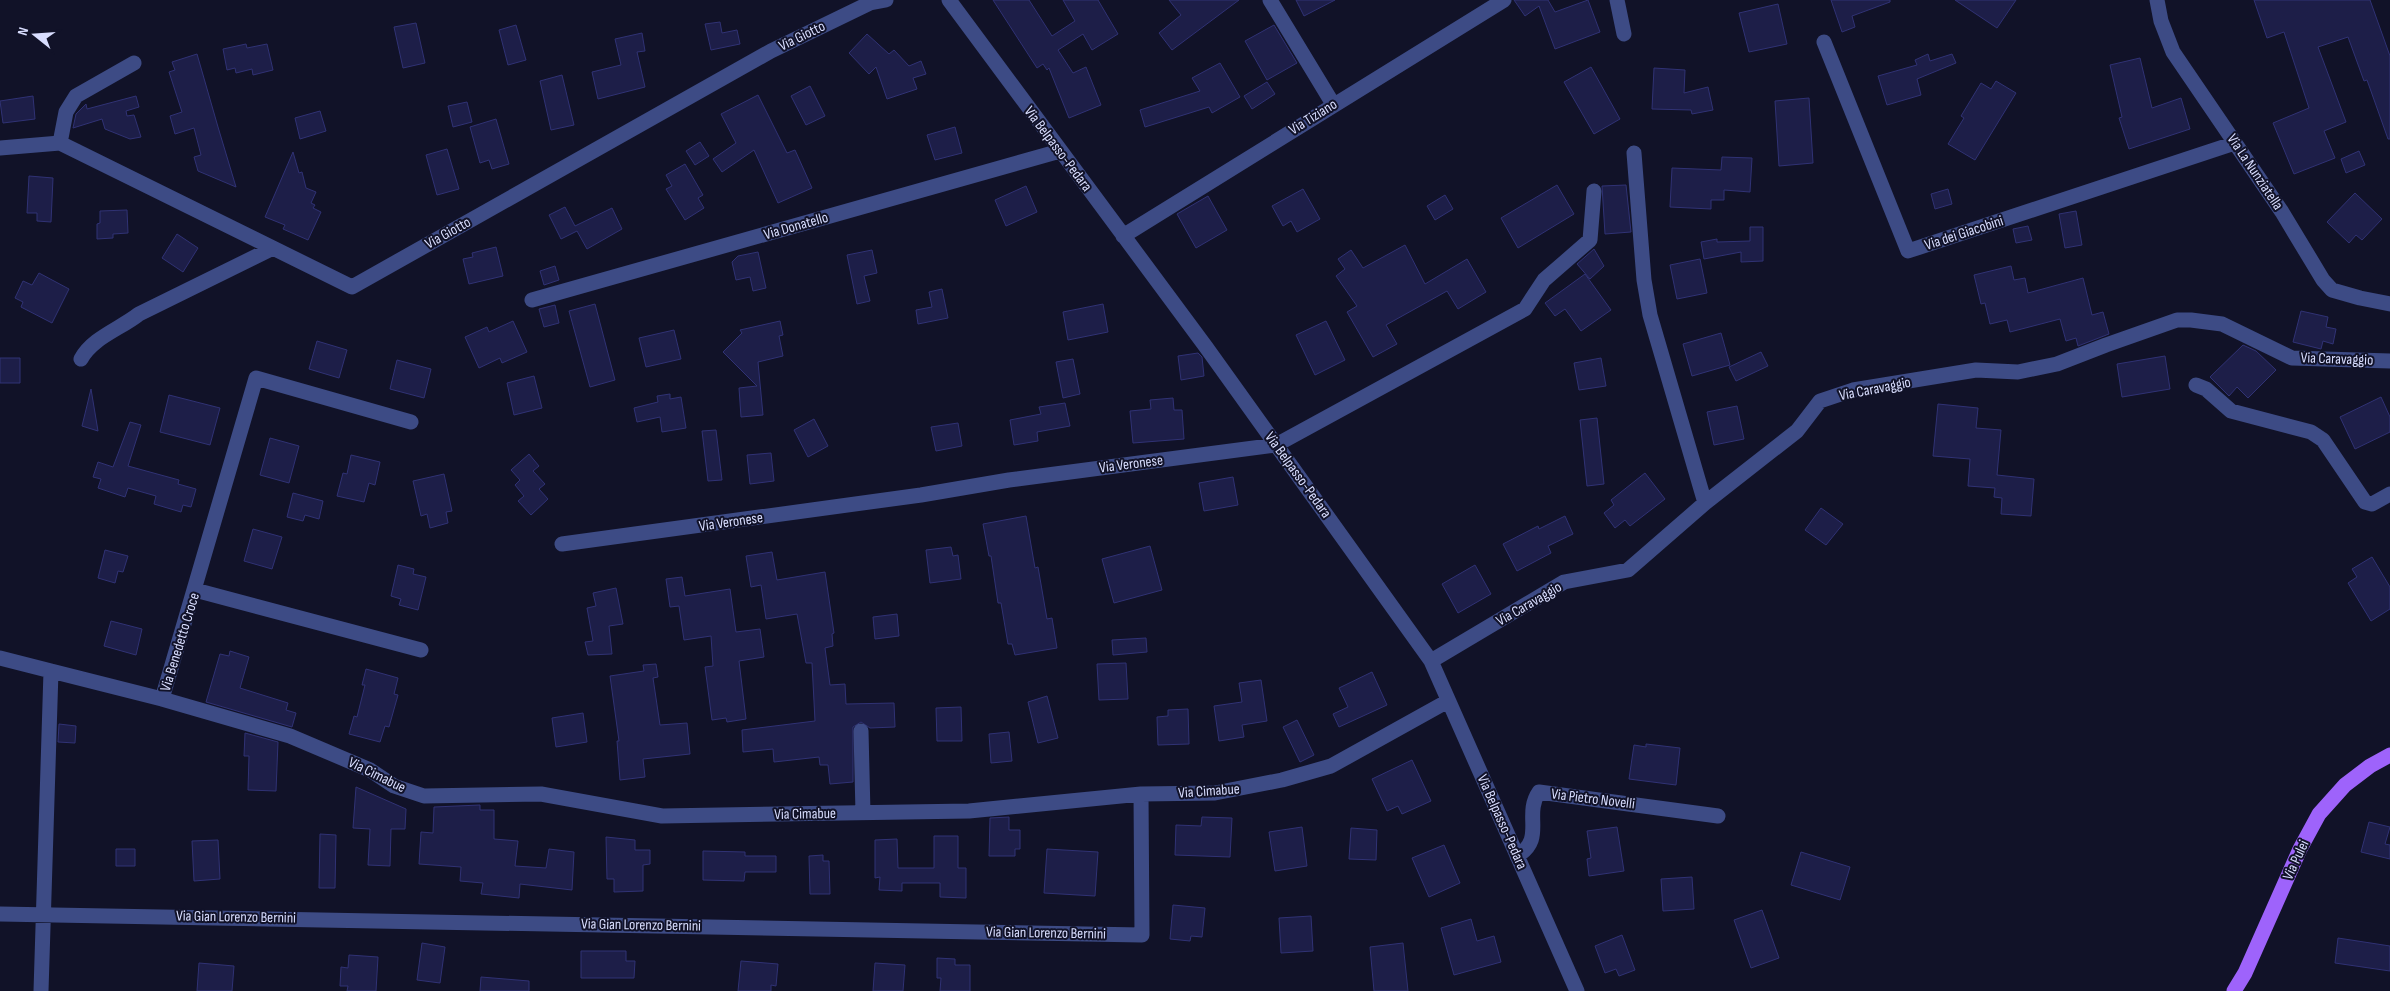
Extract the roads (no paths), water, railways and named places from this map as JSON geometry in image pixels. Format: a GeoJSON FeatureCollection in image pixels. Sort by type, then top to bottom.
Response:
{"type":"FeatureCollection","features":[{"type":"Feature","properties":{"kind":"main road","name":"Via Pulei"},"geometry":{"type":"LineString","coordinates":[[2234,991],[2245,973],[2300,849],[2319,814],[2344,785],[2370,766],[2390,755]]}},
{"type":"Feature","properties":{"kind":"street","name":"Via Giotto"},"geometry":{"type":"LineString","coordinates":[[60,143],[352,287],[771,51],[870,3],[886,0]]}},
{"type":"Feature","properties":{"kind":"street","name":"Via Belpasso-Pedara"},"geometry":{"type":"LineString","coordinates":[[948,0],[1276,445],[1431,661],[1577,991]]}},
{"type":"Feature","properties":{"kind":"street"},"geometry":{"type":"LineString","coordinates":[[1270,0],[1333,104]]}},
{"type":"Feature","properties":{"kind":"street","name":"Via Tiziano"},"geometry":{"type":"LineString","coordinates":[[1123,236],[1333,104],[1504,0]]}},
{"type":"Feature","properties":{"kind":"street"},"geometry":{"type":"LineString","coordinates":[[1617,0],[1624,34]]}},
{"type":"Feature","properties":{"kind":"street","name":"Via La Nunziatella"},"geometry":{"type":"LineString","coordinates":[[2157,0],[2161,21],[2173,52],[2235,143],[2323,280],[2332,290],[2390,304]]}},
{"type":"Feature","properties":{"kind":"street","name":"Via dei Giacobini"},"geometry":{"type":"LineString","coordinates":[[1824,42],[1908,252],[2235,143]]}},
{"type":"Feature","properties":{"kind":"street"},"geometry":{"type":"LineString","coordinates":[[0,148],[60,143],[66,112],[76,96],[134,63]]}},
{"type":"Feature","properties":{"kind":"street","name":"Via Donatello"},"geometry":{"type":"LineString","coordinates":[[532,300],[1060,151]]}},
{"type":"Feature","properties":{"kind":"street"},"geometry":{"type":"LineString","coordinates":[[1634,153],[1644,280],[1650,315],[1705,503]]}},
{"type":"Feature","properties":{"kind":"street","name":"Via Veronese"},"geometry":{"type":"LineString","coordinates":[[562,544],[921,495],[1009,480],[1276,445],[1525,309],[1544,280],[1590,240],[1594,191]]}},
{"type":"Feature","properties":{"kind":"street"},"geometry":{"type":"LineString","coordinates":[[81,359],[91,344],[123,327],[140,314],[273,248]]}},
{"type":"Feature","properties":{"kind":"street","name":"Via Caravaggio"},"geometry":{"type":"LineString","coordinates":[[1431,661],[1564,582],[1628,570],[1705,503],[1797,431],[1820,401],[1853,390],[1976,370],[2018,372],[2057,364],[2177,320],[2222,324],[2292,358],[2390,361]]}},
{"type":"Feature","properties":{"kind":"street","name":"Via Benedetto Croce"},"geometry":{"type":"LineString","coordinates":[[0,658],[162,699],[256,378],[411,422]]}},
{"type":"Feature","properties":{"kind":"street"},"geometry":{"type":"LineString","coordinates":[[2196,385],[2206,389],[2231,410],[2311,432],[2324,440],[2365,502],[2372,504],[2390,494]]}},
{"type":"Feature","properties":{"kind":"street"},"geometry":{"type":"LineString","coordinates":[[195,590],[421,650]]}},
{"type":"Feature","properties":{"kind":"street"},"geometry":{"type":"LineString","coordinates":[[41,991],[51,671]]}},
{"type":"Feature","properties":{"kind":"street","name":"Via Cimabue"},"geometry":{"type":"LineString","coordinates":[[162,699],[290,736],[370,770],[394,786],[424,796],[541,794],[662,816],[969,811],[1141,794],[1215,793],[1274,782],[1331,766],[1448,701]]}},
{"type":"Feature","properties":{"kind":"street"},"geometry":{"type":"LineString","coordinates":[[861,731],[863,813]]}},
{"type":"Feature","properties":{"kind":"street","name":"Via Pietro Novelli"},"geometry":{"type":"LineString","coordinates":[[1517,856],[1530,847],[1534,799],[1539,792],[1718,816]]}},
{"type":"Feature","properties":{"kind":"street","name":"Via Gian Lorenzo Bernini"},"geometry":{"type":"LineString","coordinates":[[0,914],[1142,935],[1141,794]]}}]}
